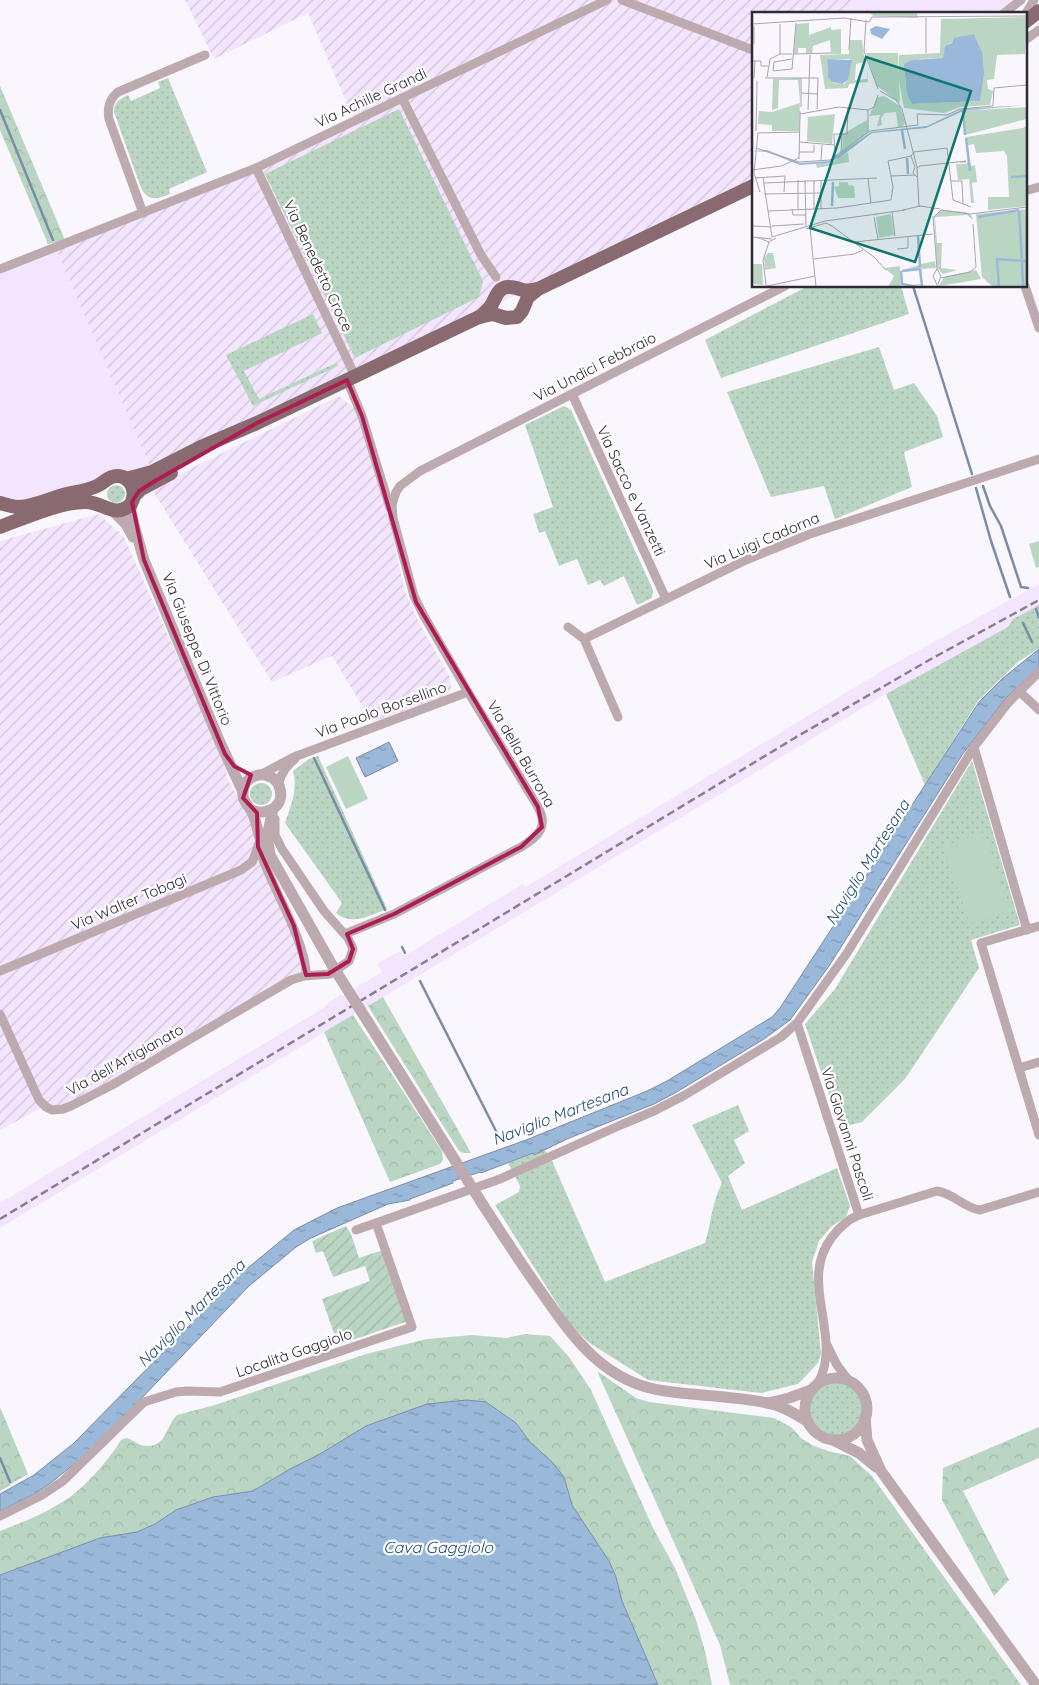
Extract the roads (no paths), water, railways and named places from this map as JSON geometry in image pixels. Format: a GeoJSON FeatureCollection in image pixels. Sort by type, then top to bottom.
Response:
{"type":"FeatureCollection","features":[{"type":"Feature","properties":{"kind":"main road"},"geometry":{"type":"LineString","coordinates":[[1026,21],[1039,11]]}},
{"type":"Feature","properties":{"kind":"main road"},"geometry":{"type":"LineString","coordinates":[[1026,28],[1039,18]]}},
{"type":"Feature","properties":{"kind":"main road"},"geometry":{"type":"LineString","coordinates":[[0,503],[12,506],[28,505],[85,490],[102,484],[111,477],[135,478],[152,472],[201,447],[257,423],[487,314],[507,298],[538,289],[752,186]]}},
{"type":"Feature","properties":{"kind":"main road"},"geometry":{"type":"LineString","coordinates":[[0,527],[69,504],[86,502],[123,510],[154,481],[205,455],[257,423]]}},
{"type":"Feature","properties":{"kind":"main road"},"geometry":{"type":"LineString","coordinates":[[126,479],[132,486],[133,499]]}},
{"type":"Feature","properties":{"kind":"main road"},"geometry":{"type":"LineString","coordinates":[[102,484],[98,493],[108,508]]}},
{"type":"Feature","properties":{"kind":"main road"},"geometry":{"type":"LineString","coordinates":[[0,507],[2,517],[0,523]]}},
{"type":"Feature","properties":{"kind":"street","name":"Via Achille Grandi"},"geometry":{"type":"LineString","coordinates":[[0,269],[256,168],[607,0]]}},
{"type":"Feature","properties":{"kind":"street"},"geometry":{"type":"LineString","coordinates":[[622,0],[752,50]]}},
{"type":"Feature","properties":{"kind":"street"},"geometry":{"type":"LineString","coordinates":[[1006,12],[1021,0]]}},
{"type":"Feature","properties":{"kind":"street"},"geometry":{"type":"LineString","coordinates":[[1026,13],[1034,0]]}},
{"type":"Feature","properties":{"kind":"street"},"geometry":{"type":"LineString","coordinates":[[1026,39],[1039,30]]}},
{"type":"Feature","properties":{"kind":"street"},"geometry":{"type":"LineString","coordinates":[[142,213],[109,119],[108,107],[110,100],[118,92],[204,55]]}},
{"type":"Feature","properties":{"kind":"street"},"geometry":{"type":"LineString","coordinates":[[402,98],[482,255],[507,298]]}},
{"type":"Feature","properties":{"kind":"street","name":"Via Benedetto Croce"},"geometry":{"type":"LineString","coordinates":[[256,168],[351,378]]}},
{"type":"Feature","properties":{"kind":"street"},"geometry":{"type":"LineString","coordinates":[[1026,191],[1039,187]]}},
{"type":"Feature","properties":{"kind":"street","name":"Via Undici Febbraio"},"geometry":{"type":"LineString","coordinates":[[403,482],[417,473],[781,288]]}},
{"type":"Feature","properties":{"kind":"street"},"geometry":{"type":"LineString","coordinates":[[1026,288],[1039,328]]}},
{"type":"Feature","properties":{"kind":"street","name":"Via della Burrona"},"geometry":{"type":"LineString","coordinates":[[345,934],[375,923],[442,890],[530,841],[538,834],[543,823],[538,806],[468,692],[416,602],[351,378]]}},
{"type":"Feature","properties":{"kind":"street","name":"Via Sacco e Vanzetti"},"geometry":{"type":"LineString","coordinates":[[572,394],[666,599]]}},
{"type":"Feature","properties":{"kind":"street","name":"Via Luigi Cadorna"},"geometry":{"type":"LineString","coordinates":[[584,638],[751,558],[814,532],[1039,459]]}},
{"type":"Feature","properties":{"kind":"street"},"geometry":{"type":"LineString","coordinates":[[380,476],[389,483],[403,482]]}},
{"type":"Feature","properties":{"kind":"street","name":"Via della Burrona"},"geometry":{"type":"LineString","coordinates":[[393,518],[393,500],[396,491],[403,482]]}},
{"type":"Feature","properties":{"kind":"street","name":"Via Giuseppe Di Vittorio"},"geometry":{"type":"LineString","coordinates":[[133,499],[133,518],[140,549]]}},
{"type":"Feature","properties":{"kind":"street","name":"Via Giuseppe Di Vittorio"},"geometry":{"type":"LineString","coordinates":[[108,508],[126,524],[140,549],[243,792]]}},
{"type":"Feature","properties":{"kind":"street"},"geometry":{"type":"LineString","coordinates":[[568,627],[584,638],[618,717]]}},
{"type":"Feature","properties":{"kind":"street"},"geometry":{"type":"LineString","coordinates":[[356,1230],[485,1185],[670,1104],[775,1042],[797,1023],[847,954],[974,747],[1000,712],[1039,672]]}},
{"type":"Feature","properties":{"kind":"street"},"geometry":{"type":"LineString","coordinates":[[1019,691],[1039,710]]}},
{"type":"Feature","properties":{"kind":"street","name":"Via Paolo Borsellino"},"geometry":{"type":"LineString","coordinates":[[259,775],[303,753],[468,692]]}},
{"type":"Feature","properties":{"kind":"street"},"geometry":{"type":"LineString","coordinates":[[974,747],[1027,930]]}},
{"type":"Feature","properties":{"kind":"street","name":"Via Paolo Borsellino"},"geometry":{"type":"LineString","coordinates":[[278,784],[288,764],[303,753]]}},
{"type":"Feature","properties":{"kind":"street"},"geometry":{"type":"LineString","coordinates":[[228,760],[238,768],[259,775],[269,776],[278,784],[281,792],[267,837],[272,860]]}},
{"type":"Feature","properties":{"kind":"street"},"geometry":{"type":"LineString","coordinates":[[259,775],[248,780],[243,792],[244,801],[250,809],[264,850],[272,860],[332,964],[446,1146],[519,1261],[568,1331],[586,1352],[635,1383],[656,1390],[768,1403],[808,1422]]}},
{"type":"Feature","properties":{"kind":"street"},"geometry":{"type":"LineString","coordinates":[[250,809],[262,813],[276,806]]}},
{"type":"Feature","properties":{"kind":"street"},"geometry":{"type":"LineString","coordinates":[[276,806],[274,825],[278,842],[324,911],[345,934]]}},
{"type":"Feature","properties":{"kind":"street"},"geometry":{"type":"LineString","coordinates":[[257,831],[258,846],[268,872],[294,926],[305,963],[306,975]]}},
{"type":"Feature","properties":{"kind":"street","name":"Via Walter Tobagi"},"geometry":{"type":"LineString","coordinates":[[0,971],[241,870],[252,862],[258,846]]}},
{"type":"Feature","properties":{"kind":"street"},"geometry":{"type":"LineString","coordinates":[[1039,926],[981,943],[1039,1135]]}},
{"type":"Feature","properties":{"kind":"street","name":"Via dell'Artigianato"},"geometry":{"type":"LineString","coordinates":[[0,1014],[39,1100],[50,1109],[60,1110],[112,1085],[287,982],[306,975],[328,974],[349,961],[353,949],[345,934]]}},
{"type":"Feature","properties":{"kind":"street","name":"Via Giovanni Pascoli"},"geometry":{"type":"LineString","coordinates":[[797,1023],[859,1215],[937,1191],[943,1192],[971,1208],[980,1210],[1039,1192]]}},
{"type":"Feature","properties":{"kind":"street"},"geometry":{"type":"LineString","coordinates":[[1019,1068],[1039,1062]]}},
{"type":"Feature","properties":{"kind":"street"},"geometry":{"type":"LineString","coordinates":[[859,1215],[833,1236],[820,1261],[817,1279],[826,1341],[824,1368],[805,1406],[808,1422],[814,1431],[822,1437],[834,1440],[863,1456],[881,1472],[1036,1685]]}},
{"type":"Feature","properties":{"kind":"street","name":"Località Gaggiolo"},"geometry":{"type":"LineString","coordinates":[[0,1516],[42,1495],[63,1481],[144,1402],[176,1392],[220,1392],[412,1327],[376,1223]]}},
{"type":"Feature","properties":{"kind":"street"},"geometry":{"type":"LineString","coordinates":[[826,1341],[837,1365],[849,1381],[862,1392],[866,1408],[868,1440],[881,1472]]}},
{"type":"Feature","properties":{"kind":"street"},"geometry":{"type":"LineString","coordinates":[[768,1403],[790,1398],[833,1378],[849,1381]]}},
{"type":"Feature","properties":{"kind":"street"},"geometry":{"type":"LineString","coordinates":[[834,1440],[854,1434],[866,1417]]}},
{"type":"Feature","properties":{"kind":"water"},"geometry":{"type":"Polygon","coordinates":[[[1039,649],[1039,667],[1006,698],[962,755],[829,966],[790,1020],[764,1039],[654,1104],[567,1139],[534,1155],[533,1153],[481,1173],[453,1181],[453,1183],[410,1200],[388,1204],[311,1238],[296,1247],[249,1286],[94,1448],[36,1493],[0,1511],[0,1494],[34,1475],[74,1443],[238,1276],[294,1230],[337,1208],[526,1140],[647,1091],[667,1081],[772,1017],[780,1008],[979,702],[1003,678],[1039,649]]]}},
{"type":"Feature","properties":{"kind":"water"},"geometry":{"type":"Polygon","coordinates":[[[389,742],[398,761],[365,777],[356,758],[389,742]]]}},
{"type":"Feature","properties":{"kind":"water","name":"Cava Gaggiolo"},"geometry":{"type":"Polygon","coordinates":[[[467,1400],[486,1402],[516,1423],[530,1442],[553,1463],[564,1477],[572,1505],[609,1561],[616,1577],[622,1601],[658,1685],[0,1685],[0,1575],[100,1538],[137,1532],[155,1524],[176,1510],[213,1497],[253,1491],[366,1426],[427,1404],[467,1400]]]}},
{"type":"Feature","properties":{"kind":"waterway"},"geometry":{"type":"LineString","coordinates":[[0,110],[53,240]]}},
{"type":"Feature","properties":{"kind":"waterway"},"geometry":{"type":"LineString","coordinates":[[914,288],[972,474]]}},
{"type":"Feature","properties":{"kind":"waterway"},"geometry":{"type":"LineString","coordinates":[[983,486],[990,506],[1001,526],[1021,587],[1028,588]]}},
{"type":"Feature","properties":{"kind":"waterway"},"geometry":{"type":"LineString","coordinates":[[976,488],[1010,597]]}},
{"type":"Feature","properties":{"kind":"waterway"},"geometry":{"type":"LineString","coordinates":[[1036,609],[1039,617]]}},
{"type":"Feature","properties":{"kind":"waterway"},"geometry":{"type":"LineString","coordinates":[[1023,623],[1032,642]]}},
{"type":"Feature","properties":{"kind":"waterway"},"geometry":{"type":"LineString","coordinates":[[314,758],[385,910]]}},
{"type":"Feature","properties":{"kind":"waterway"},"geometry":{"type":"LineString","coordinates":[[402,947],[405,953]]}},
{"type":"Feature","properties":{"kind":"waterway","name":"Naviglio Martesana"},"geometry":{"type":"LineString","coordinates":[[420,981],[500,1139]]}},
{"type":"Feature","properties":{"kind":"waterway"},"geometry":{"type":"LineString","coordinates":[[0,1458],[10,1482]]}},
{"type":"Feature","properties":{"kind":"railway"},"geometry":{"type":"LineString","coordinates":[[0,1219],[798,736],[931,659],[1039,600]]}}]}
